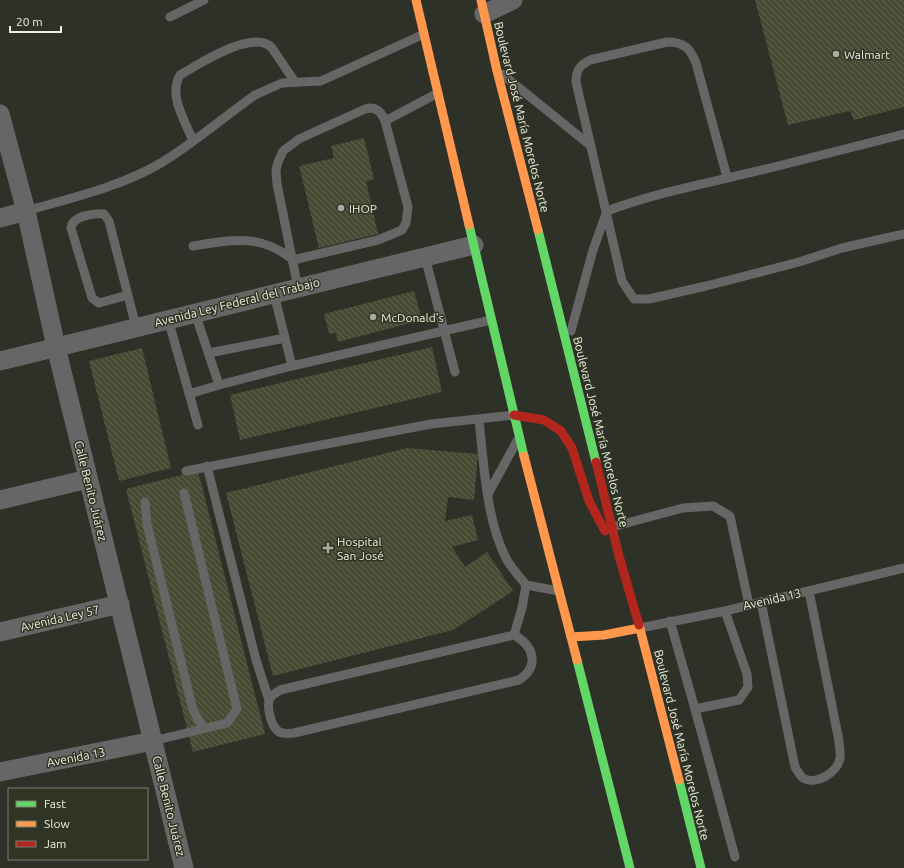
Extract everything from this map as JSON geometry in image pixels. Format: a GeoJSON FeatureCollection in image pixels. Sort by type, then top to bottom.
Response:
{"type":"FeatureCollection","features":[{"type":"Feature","properties":{"kind":"main road"},"geometry":{"type":"LineString","coordinates":[[416,0],[493,320],[519,436],[630,868]]}},
{"type":"Feature","properties":{"kind":"main road","name":"Boulevard José María Morelos Norte"},"geometry":{"type":"LineString","coordinates":[[482,7],[568,344],[619,556],[640,628],[701,868]]}},
{"type":"Feature","properties":{"kind":"main road"},"geometry":{"type":"LineString","coordinates":[[514,415],[538,418],[552,423],[562,431],[569,442],[589,501],[619,556]]}},
{"type":"Feature","properties":{"kind":"main road"},"geometry":{"type":"LineString","coordinates":[[571,637],[604,635],[640,628]]}},
{"type":"Feature","properties":{"kind":"street"},"geometry":{"type":"LineString","coordinates":[[482,7],[513,0]]}},
{"type":"Feature","properties":{"kind":"street","name":"Calle Benito Juárez"},"geometry":{"type":"LineString","coordinates":[[0,114],[26,211],[56,347],[184,868]]}},
{"type":"Feature","properties":{"kind":"street"},"geometry":{"type":"LineString","coordinates":[[0,218],[26,211]]}},
{"type":"Feature","properties":{"kind":"street","name":"Avenida Ley Federal del Trabajo"},"geometry":{"type":"LineString","coordinates":[[0,361],[474,245]]}},
{"type":"Feature","properties":{"kind":"street"},"geometry":{"type":"LineString","coordinates":[[0,500],[88,479]]}},
{"type":"Feature","properties":{"kind":"street","name":"Avenida Ley 57"},"geometry":{"type":"LineString","coordinates":[[0,632],[120,604]]}},
{"type":"Feature","properties":{"kind":"street","name":"Avenida 13"},"geometry":{"type":"LineString","coordinates":[[0,772],[152,741]]}},
{"type":"Feature","properties":{"kind":"lane"},"geometry":{"type":"LineString","coordinates":[[170,17],[204,0]]}},
{"type":"Feature","properties":{"kind":"lane"},"geometry":{"type":"LineString","coordinates":[[26,211],[109,186],[161,163],[255,95],[282,83],[311,82],[335,76],[424,34]]}},
{"type":"Feature","properties":{"kind":"lane"},"geometry":{"type":"LineString","coordinates":[[193,140],[175,93],[176,82],[180,75],[234,47],[251,41],[260,41],[268,43],[295,82]]}},
{"type":"Feature","properties":{"kind":"lane"},"geometry":{"type":"LineString","coordinates":[[727,177],[696,63],[690,50],[685,44],[667,42],[590,60],[581,65],[576,73],[576,82],[622,281],[634,299],[642,300],[706,286],[799,262],[842,248],[904,234]]}},
{"type":"Feature","properties":{"kind":"lane"},"geometry":{"type":"LineString","coordinates":[[497,70],[591,146]]}},
{"type":"Feature","properties":{"kind":"lane"},"geometry":{"type":"LineString","coordinates":[[385,120],[438,93]]}},
{"type":"Feature","properties":{"kind":"lane"},"geometry":{"type":"LineString","coordinates":[[293,260],[378,240],[402,230],[406,223],[408,207],[385,120],[378,110],[374,108],[365,109],[299,140],[283,151],[278,162],[277,184],[298,288]]}},
{"type":"Feature","properties":{"kind":"lane"},"geometry":{"type":"LineString","coordinates":[[606,211],[656,195],[904,134]]}},
{"type":"Feature","properties":{"kind":"lane"},"geometry":{"type":"LineString","coordinates":[[568,344],[593,250],[606,211]]}},
{"type":"Feature","properties":{"kind":"lane"},"geometry":{"type":"LineString","coordinates":[[128,295],[99,303],[92,298],[71,228],[75,220],[100,214],[104,214],[107,217],[128,295],[136,327]]}},
{"type":"Feature","properties":{"kind":"lane"},"geometry":{"type":"LineString","coordinates":[[193,246],[234,240],[268,244],[282,251],[293,260]]}},
{"type":"Feature","properties":{"kind":"lane"},"geometry":{"type":"LineString","coordinates":[[425,257],[455,372]]}},
{"type":"Feature","properties":{"kind":"lane"},"geometry":{"type":"LineString","coordinates":[[274,294],[292,366]]}},
{"type":"Feature","properties":{"kind":"lane"},"geometry":{"type":"LineString","coordinates":[[196,312],[219,385]]}},
{"type":"Feature","properties":{"kind":"lane"},"geometry":{"type":"LineString","coordinates":[[168,319],[198,425]]}},
{"type":"Feature","properties":{"kind":"lane"},"geometry":{"type":"LineString","coordinates":[[189,394],[292,366],[493,320]]}},
{"type":"Feature","properties":{"kind":"lane"},"geometry":{"type":"LineString","coordinates":[[209,353],[285,338]]}},
{"type":"Feature","properties":{"kind":"lane"},"geometry":{"type":"LineString","coordinates":[[186,471],[431,424],[514,415]]}},
{"type":"Feature","properties":{"kind":"lane"},"geometry":{"type":"LineString","coordinates":[[479,420],[488,494],[500,544],[508,561],[526,585],[559,591]]}},
{"type":"Feature","properties":{"kind":"lane"},"geometry":{"type":"LineString","coordinates":[[488,494],[519,436]]}},
{"type":"Feature","properties":{"kind":"lane"},"geometry":{"type":"LineString","coordinates":[[207,466],[256,660],[269,700],[268,706],[277,731],[283,734],[294,733],[519,680],[528,674],[533,666],[531,653],[522,640],[514,635],[280,690],[269,700]]}},
{"type":"Feature","properties":{"kind":"lane"},"geometry":{"type":"LineString","coordinates":[[152,741],[227,723],[237,709],[184,493]]}},
{"type":"Feature","properties":{"kind":"lane"},"geometry":{"type":"LineString","coordinates":[[145,502],[147,524],[180,661],[193,710],[203,728]]}},
{"type":"Feature","properties":{"kind":"lane"},"geometry":{"type":"LineString","coordinates":[[612,527],[683,508],[713,506],[730,516],[750,605]]}},
{"type":"Feature","properties":{"kind":"lane","name":"Avenida 13"},"geometry":{"type":"LineString","coordinates":[[640,628],[750,605],[904,568]]}},
{"type":"Feature","properties":{"kind":"lane"},"geometry":{"type":"LineString","coordinates":[[514,635],[522,608],[526,585]]}},
{"type":"Feature","properties":{"kind":"lane"},"geometry":{"type":"LineString","coordinates":[[761,602],[795,767],[802,777],[812,781],[826,777],[836,767],[840,757],[839,742],[809,591]]}},
{"type":"Feature","properties":{"kind":"lane"},"geometry":{"type":"LineString","coordinates":[[695,709],[739,700],[748,687],[747,674],[726,610]]}},
{"type":"Feature","properties":{"kind":"lane"},"geometry":{"type":"LineString","coordinates":[[670,621],[735,857]]}},
{"type":"Feature","properties":{"kind":"building","name":"Walmart"},"geometry":{"type":"Polygon","coordinates":[[[755,0],[904,0],[904,107],[854,120],[850,111],[788,125],[755,0]]]}},
{"type":"Feature","properties":{"kind":"building","name":"IHOP"},"geometry":{"type":"Polygon","coordinates":[[[364,138],[374,179],[366,181],[378,234],[319,248],[299,166],[334,158],[331,146],[364,138]]]}},
{"type":"Feature","properties":{"kind":"building","name":"McDonald's"},"geometry":{"type":"Polygon","coordinates":[[[414,291],[422,320],[338,342],[336,333],[329,334],[324,314],[414,291]]]}},
{"type":"Feature","properties":{"kind":"building"},"geometry":{"type":"Polygon","coordinates":[[[432,347],[442,392],[240,440],[230,395],[432,347]]]}},
{"type":"Feature","properties":{"kind":"building"},"geometry":{"type":"Polygon","coordinates":[[[142,348],[171,468],[119,481],[89,361],[142,348]]]}},
{"type":"Feature","properties":{"kind":"building"},"geometry":{"type":"Polygon","coordinates":[[[407,448],[478,454],[474,500],[448,497],[445,521],[472,515],[478,540],[452,547],[465,567],[487,552],[513,591],[453,630],[273,676],[226,493],[407,448]]]}},
{"type":"Feature","properties":{"kind":"building"},"geometry":{"type":"Polygon","coordinates":[[[198,471],[265,734],[193,752],[126,489],[198,471]]]}},
{"type":"Feature","properties":{"kind":"traffic: fast"},"geometry":{"type":"LineString","coordinates":[[469,225],[524,456]]}},
{"type":"Feature","properties":{"kind":"traffic: fast"},"geometry":{"type":"LineString","coordinates":[[538,230],[596,462]]}},
{"type":"Feature","properties":{"kind":"traffic: fast"},"geometry":{"type":"LineString","coordinates":[[577,660],[630,868]]}},
{"type":"Feature","properties":{"kind":"traffic: fast"},"geometry":{"type":"LineString","coordinates":[[679,780],[701,868]]}},
{"type":"Feature","properties":{"kind":"traffic: slow"},"geometry":{"type":"LineString","coordinates":[[416,0],[469,225]]}},
{"type":"Feature","properties":{"kind":"traffic: slow"},"geometry":{"type":"LineString","coordinates":[[481,0],[497,71],[538,230]]}},
{"type":"Feature","properties":{"kind":"traffic: slow"},"geometry":{"type":"LineString","coordinates":[[524,456],[577,660]]}},
{"type":"Feature","properties":{"kind":"traffic: slow"},"geometry":{"type":"LineString","coordinates":[[639,625],[679,780]]}},
{"type":"Feature","properties":{"kind":"traffic: slow"},"geometry":{"type":"LineString","coordinates":[[571,637],[604,635],[640,628]]}},
{"type":"Feature","properties":{"kind":"traffic: jam"},"geometry":{"type":"LineString","coordinates":[[514,415],[544,420],[561,431],[572,448],[589,501],[605,531]]}},
{"type":"Feature","properties":{"kind":"traffic: jam"},"geometry":{"type":"LineString","coordinates":[[596,462],[619,556],[639,625]]}},
{"type":"Feature","properties":{"kind":"place","name":"Walmart"},"geometry":{"type":"Point","coordinates":[836,54]}},
{"type":"Feature","properties":{"kind":"place","name":"IHOP"},"geometry":{"type":"Point","coordinates":[341,208]}},
{"type":"Feature","properties":{"kind":"place","name":"McDonald's"},"geometry":{"type":"Point","coordinates":[373,317]}},
{"type":"Feature","properties":{"kind":"place","name":"Hospital San José"},"geometry":{"type":"Point","coordinates":[328,548]}}]}
